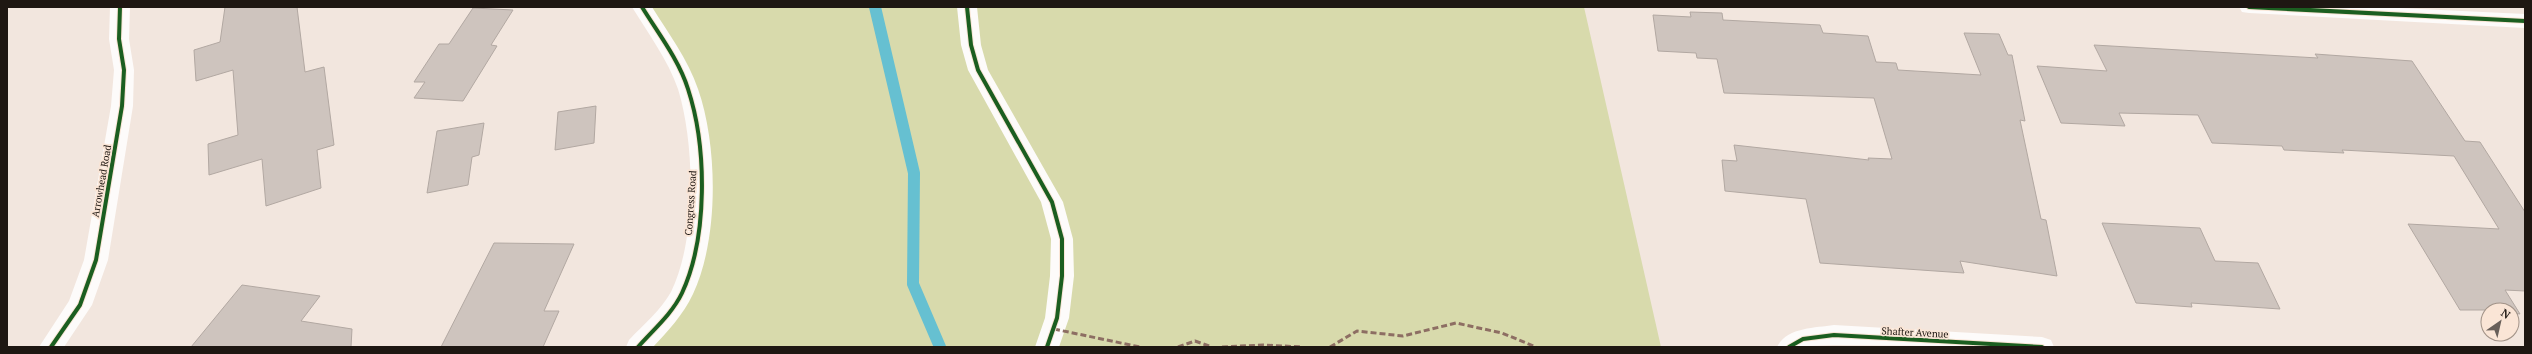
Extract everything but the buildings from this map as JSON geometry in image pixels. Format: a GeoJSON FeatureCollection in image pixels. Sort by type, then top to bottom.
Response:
{"type":"FeatureCollection","features":[{"type":"Feature","properties":{"kind":"street","name":"Arrowhead Road"},"geometry":{"type":"LineString","coordinates":[[51,347],[80,304],[96,260],[122,106],[124,70],[119,40],[120,7]]}},
{"type":"Feature","properties":{"kind":"street","name":"Congress Road"},"geometry":{"type":"LineString","coordinates":[[638,347],[667,315],[682,293],[692,265],[697,234],[701,161],[697,121],[687,88],[642,7]]}},
{"type":"Feature","properties":{"kind":"street"},"geometry":{"type":"LineString","coordinates":[[967,7],[971,45],[978,70],[1052,202],[1062,239],[1062,276],[1057,318],[1047,347]]}},
{"type":"Feature","properties":{"kind":"street"},"geometry":{"type":"LineString","coordinates":[[2249,7],[2525,21]]}},
{"type":"Feature","properties":{"kind":"street","name":"Shafter Avenue"},"geometry":{"type":"LineString","coordinates":[[1789,347],[1803,339],[1834,335],[2042,347]]}},
{"type":"Feature","properties":{"kind":"green space"},"geometry":{"type":"Polygon","coordinates":[[[642,7],[1584,7],[1661,347],[638,347],[691,265],[697,121],[642,7]]]}},
{"type":"Feature","properties":{"kind":"waterway"},"geometry":{"type":"LineString","coordinates":[[875,7],[914,173],[913,284],[940,347]]}},
{"type":"Feature","properties":{"kind":"marked path"},"geometry":{"type":"LineString","coordinates":[[1330,347],[1357,331],[1403,336],[1456,323],[1502,333],[1536,347]]}},
{"type":"Feature","properties":{"kind":"marked path"},"geometry":{"type":"LineString","coordinates":[[1054,329],[1134,344],[1140,347]]}},
{"type":"Feature","properties":{"kind":"marked path"},"geometry":{"type":"LineString","coordinates":[[1178,347],[1195,341],[1212,347]]}},
{"type":"Feature","properties":{"kind":"marked path"},"geometry":{"type":"LineString","coordinates":[[1222,347],[1263,345],[1303,347]]}},
{"type":"Feature","properties":{"kind":"cycle path"},"geometry":{"type":"LineString","coordinates":[[51,347],[80,305],[96,260],[122,106],[124,70],[119,39],[120,7]]}},
{"type":"Feature","properties":{"kind":"cycle path"},"geometry":{"type":"LineString","coordinates":[[638,347],[668,314],[682,293],[690,272],[696,247],[701,192],[698,136],[694,111],[688,89],[673,58],[642,7]]}},
{"type":"Feature","properties":{"kind":"cycle path"},"geometry":{"type":"LineString","coordinates":[[967,7],[971,45],[978,70],[1052,202],[1062,239],[1062,276],[1057,318],[1047,347]]}},
{"type":"Feature","properties":{"kind":"cycle path"},"geometry":{"type":"LineString","coordinates":[[2249,7],[2525,21]]}},
{"type":"Feature","properties":{"kind":"cycle path"},"geometry":{"type":"LineString","coordinates":[[1789,347],[1803,339],[1834,335],[2042,347]]}}]}
